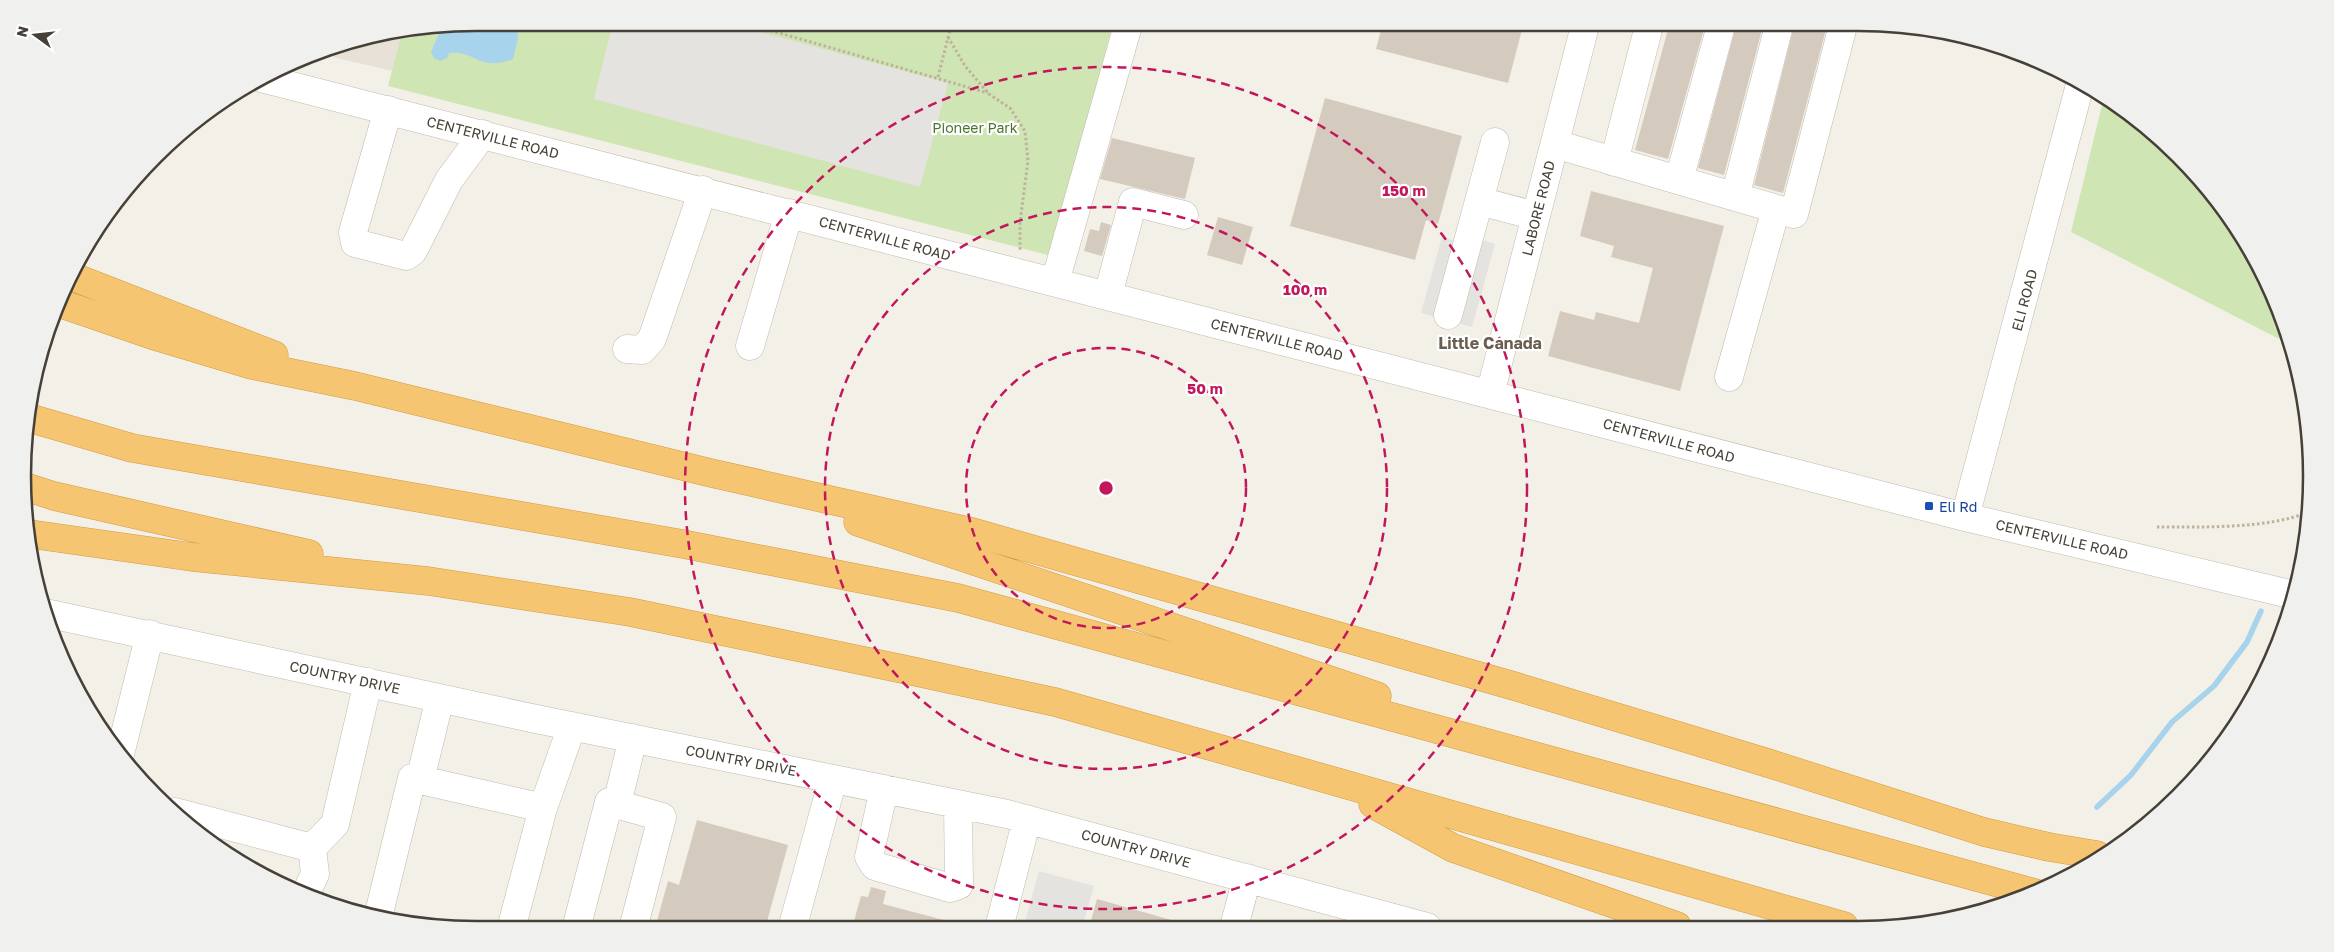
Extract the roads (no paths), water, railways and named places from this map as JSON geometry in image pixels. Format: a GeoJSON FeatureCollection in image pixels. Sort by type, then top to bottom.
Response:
{"type":"FeatureCollection","features":[{"type":"Feature","properties":{"kind":"highway"},"geometry":{"type":"LineString","coordinates":[[77,278],[355,386]]}},
{"type":"Feature","properties":{"kind":"highway"},"geometry":{"type":"LineString","coordinates":[[65,305],[152,335],[252,365],[355,386],[711,473],[972,532],[1514,686],[1780,766],[1984,832],[2049,847],[2091,854]]}},
{"type":"Feature","properties":{"kind":"highway"},"geometry":{"type":"LineString","coordinates":[[35,419],[132,448],[683,544],[958,598],[2022,889]]}},
{"type":"Feature","properties":{"kind":"highway"},"geometry":{"type":"LineString","coordinates":[[711,473],[1679,797]]}},
{"type":"Feature","properties":{"kind":"highway"},"geometry":{"type":"LineString","coordinates":[[31,489],[54,496],[428,581]]}},
{"type":"Feature","properties":{"kind":"highway"},"geometry":{"type":"LineString","coordinates":[[35,535],[192,557],[428,581],[630,612],[1054,702],[1826,921]]}},
{"type":"Feature","properties":{"kind":"highway"},"geometry":{"type":"LineString","coordinates":[[1330,781],[1453,848],[1663,921]]}},
{"type":"Feature","properties":{"kind":"street"},"geometry":{"type":"LineString","coordinates":[[1055,282],[1126,31]]}},
{"type":"Feature","properties":{"kind":"street","name":"LABORE ROAD"},"geometry":{"type":"LineString","coordinates":[[1490,394],[1584,31]]}},
{"type":"Feature","properties":{"kind":"street"},"geometry":{"type":"LineString","coordinates":[[1614,162],[1648,31]]}},
{"type":"Feature","properties":{"kind":"street"},"geometry":{"type":"LineString","coordinates":[[1679,180],[1720,31]]}},
{"type":"Feature","properties":{"kind":"street"},"geometry":{"type":"LineString","coordinates":[[1734,196],[1778,31]]}},
{"type":"Feature","properties":{"kind":"street"},"geometry":{"type":"LineString","coordinates":[[1554,144],[1794,214],[1842,31]]}},
{"type":"Feature","properties":{"kind":"street","name":"CENTERVILLE ROAD"},"geometry":{"type":"LineString","coordinates":[[272,81],[789,212],[1965,517],[2287,593]]}},
{"type":"Feature","properties":{"kind":"street","name":"ELI ROAD"},"geometry":{"type":"LineString","coordinates":[[1965,517],[2079,90]]}},
{"type":"Feature","properties":{"kind":"street"},"geometry":{"type":"LineString","coordinates":[[388,110],[353,232],[355,243],[406,256],[414,251],[449,180],[483,134]]}},
{"type":"Feature","properties":{"kind":"street"},"geometry":{"type":"LineString","coordinates":[[1448,315],[1495,142]]}},
{"type":"Feature","properties":{"kind":"street"},"geometry":{"type":"LineString","coordinates":[[627,349],[642,350],[652,339],[703,190]]}},
{"type":"Feature","properties":{"kind":"street"},"geometry":{"type":"LineString","coordinates":[[1479,201],[1536,216]]}},
{"type":"Feature","properties":{"kind":"street"},"geometry":{"type":"LineString","coordinates":[[1108,295],[1133,202],[1184,215]]}},
{"type":"Feature","properties":{"kind":"street"},"geometry":{"type":"LineString","coordinates":[[1729,377],[1776,209]]}},
{"type":"Feature","properties":{"kind":"street"},"geometry":{"type":"LineString","coordinates":[[750,346],[789,212]]}},
{"type":"Feature","properties":{"kind":"street","name":"COUNTRY DRIVE"},"geometry":{"type":"LineString","coordinates":[[54,615],[572,726],[1027,819],[1405,921]]}},
{"type":"Feature","properties":{"kind":"street"},"geometry":{"type":"LineString","coordinates":[[122,746],[150,634]]}},
{"type":"Feature","properties":{"kind":"street"},"geometry":{"type":"LineString","coordinates":[[312,848],[335,824],[368,682]]}},
{"type":"Feature","properties":{"kind":"street"},"geometry":{"type":"LineString","coordinates":[[420,780],[440,698]]}},
{"type":"Feature","properties":{"kind":"street"},"geometry":{"type":"LineString","coordinates":[[513,921],[543,808],[572,726]]}},
{"type":"Feature","properties":{"kind":"street"},"geometry":{"type":"LineString","coordinates":[[617,804],[633,738]]}},
{"type":"Feature","properties":{"kind":"street"},"geometry":{"type":"LineString","coordinates":[[380,910],[412,778],[543,808]]}},
{"type":"Feature","properties":{"kind":"street"},"geometry":{"type":"LineString","coordinates":[[794,921],[833,779]]}},
{"type":"Feature","properties":{"kind":"street"},"geometry":{"type":"LineString","coordinates":[[884,789],[869,857],[875,866],[950,888],[959,885],[958,805]]}},
{"type":"Feature","properties":{"kind":"street"},"geometry":{"type":"LineString","coordinates":[[578,921],[609,802],[662,818],[634,921]]}},
{"type":"Feature","properties":{"kind":"street"},"geometry":{"type":"LineString","coordinates":[[190,816],[312,848]]}},
{"type":"Feature","properties":{"kind":"street"},"geometry":{"type":"LineString","coordinates":[[1001,921],[1027,819]]}},
{"type":"Feature","properties":{"kind":"street"},"geometry":{"type":"LineString","coordinates":[[308,888],[315,874],[312,848]]}},
{"type":"Feature","properties":{"kind":"street"},"geometry":{"type":"LineString","coordinates":[[1236,921],[1247,878]]}},
{"type":"Feature","properties":{"kind":"water"},"geometry":{"type":"Polygon","coordinates":[[[518,31],[518,38],[513,59],[501,62],[484,62],[458,53],[449,53],[447,58],[440,61],[434,58],[431,52],[439,33],[518,31]]]}},
{"type":"Feature","properties":{"kind":"waterway"},"geometry":{"type":"LineString","coordinates":[[2097,807],[2131,775],[2172,722],[2214,686],[2247,642],[2261,611]]}},
{"type":"Feature","properties":{"kind":"place","name":"Eli Rd"},"geometry":{"type":"Point","coordinates":[1929,506]}},
{"type":"Feature","properties":{"kind":"district","name":"Little Canada"},"geometry":{"type":"Point","coordinates":[1490,343]}},
{"type":"Feature","properties":{"kind":"park label","name":"Pioneer Park"},"geometry":{"type":"Point","coordinates":[975,127]}}]}
